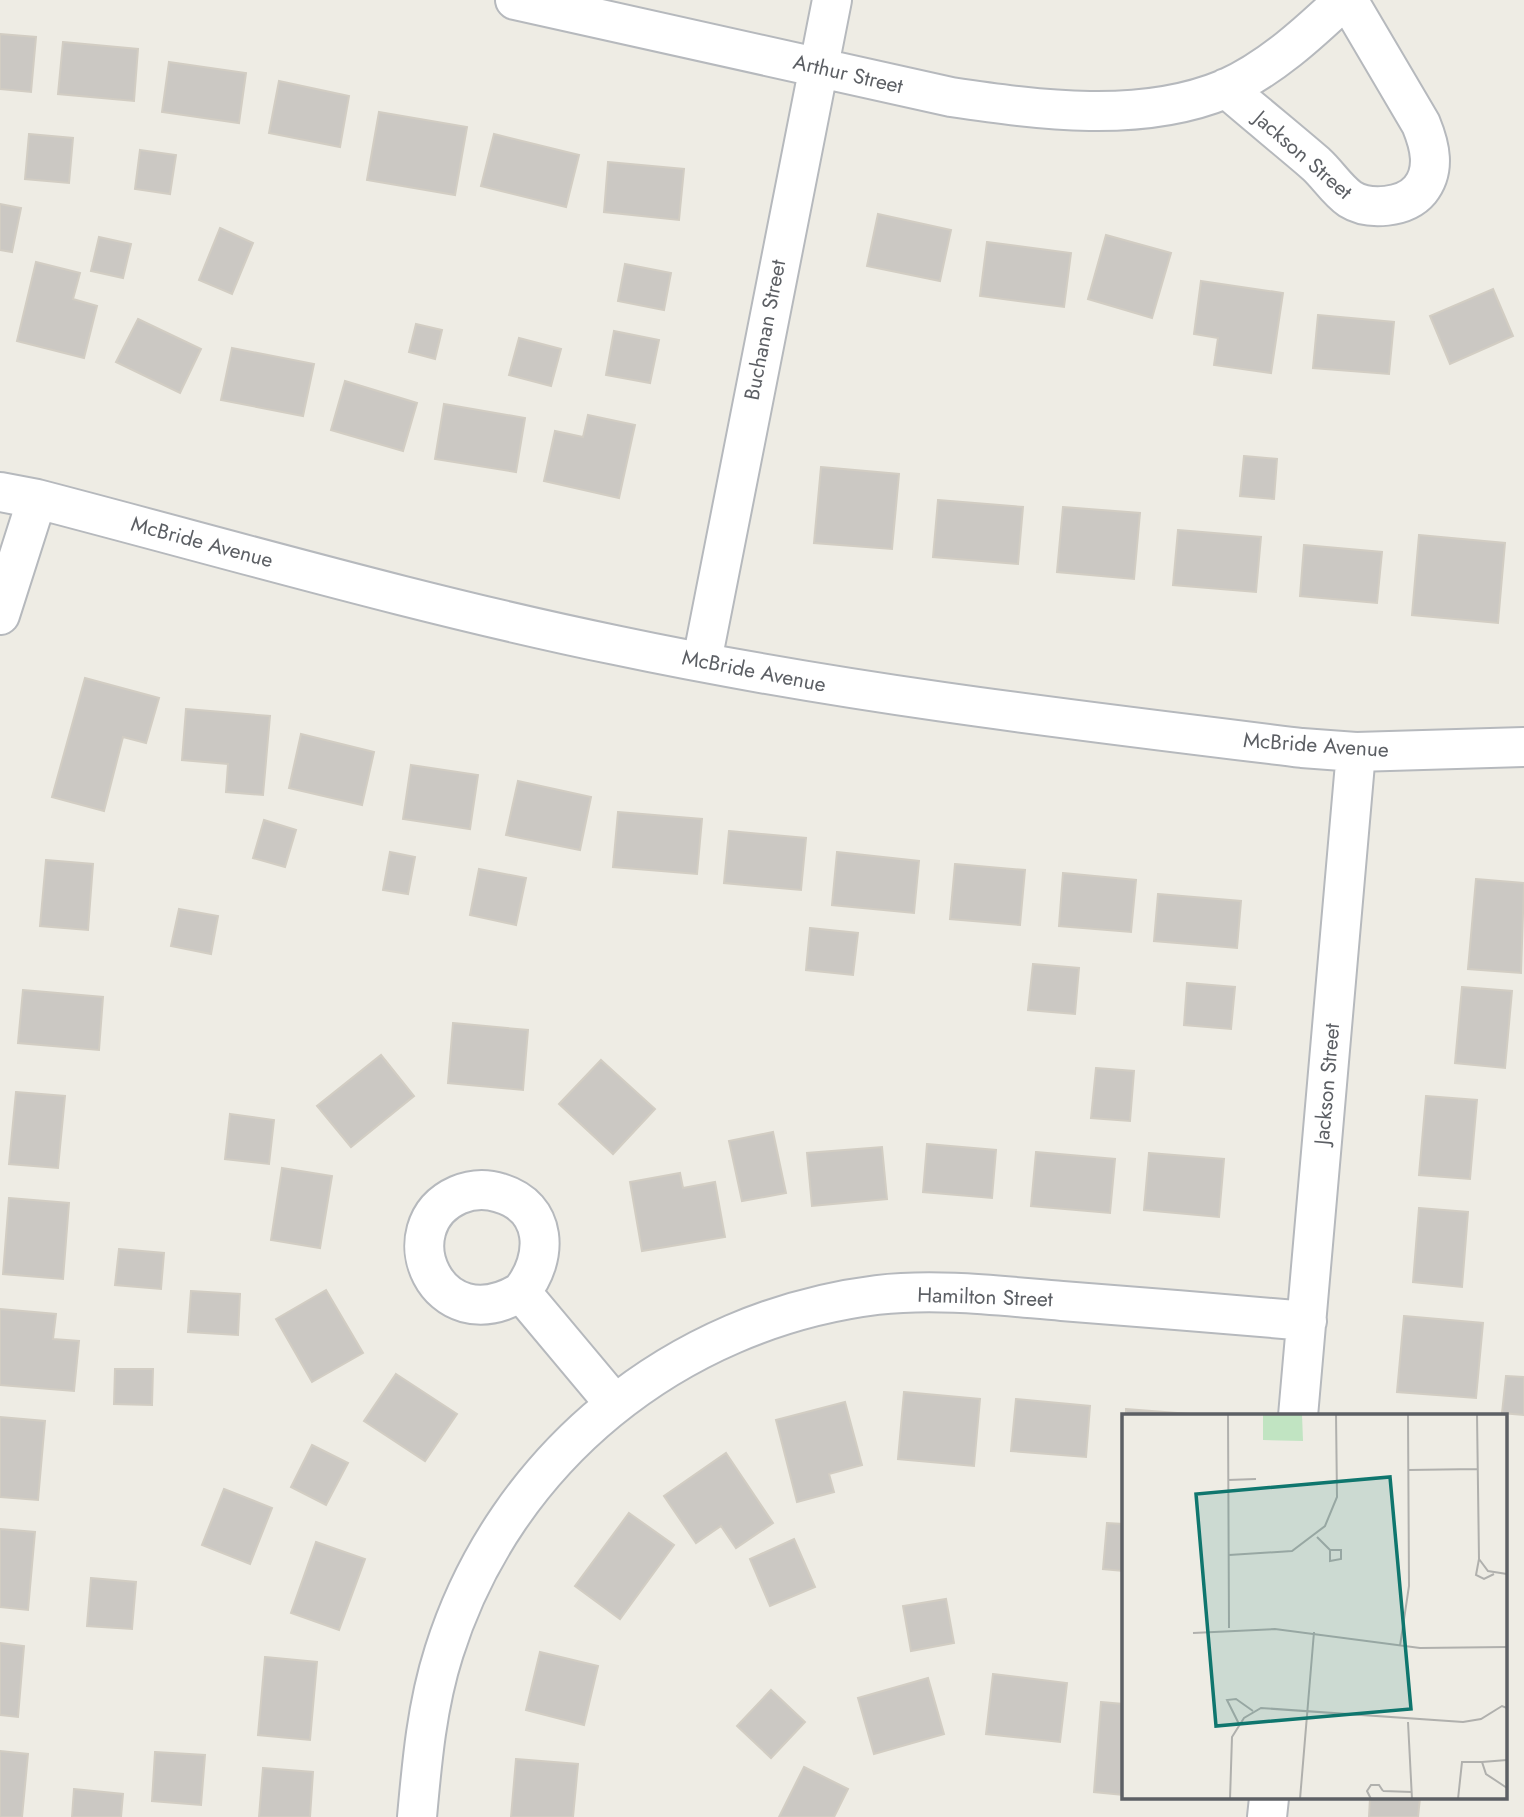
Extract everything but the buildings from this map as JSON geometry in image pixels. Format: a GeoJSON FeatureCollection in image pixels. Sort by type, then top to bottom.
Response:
{"type":"FeatureCollection","features":[{"type":"Feature","properties":{"kind":"street","name":"Arthur Street"},"geometry":{"type":"LineString","coordinates":[[515,0],[951,97],[1023,107],[1112,110],[1166,105],[1185,100]]}},
{"type":"Feature","properties":{"kind":"street","name":"Buchanan Street"},"geometry":{"type":"LineString","coordinates":[[702,661],[832,0]]}},
{"type":"Feature","properties":{"kind":"street","name":"Jackson Street"},"geometry":{"type":"LineString","coordinates":[[1185,100],[1226,88],[1299,42],[1346,0],[1421,124],[1427,140],[1430,168],[1427,180],[1418,193],[1391,205],[1371,206],[1350,198],[1320,167],[1226,88]]}},
{"type":"Feature","properties":{"kind":"street","name":"McBride Avenue"},"geometry":{"type":"LineString","coordinates":[[18,495],[425,601],[614,645],[860,691],[1302,748],[1356,751],[1524,747]]}},
{"type":"Feature","properties":{"kind":"street"},"geometry":{"type":"LineString","coordinates":[[0,615],[18,495]]}},
{"type":"Feature","properties":{"kind":"street","name":"Jackson Street"},"geometry":{"type":"LineString","coordinates":[[1298,1414],[1356,751]]}},
{"type":"Feature","properties":{"kind":"street"},"geometry":{"type":"LineString","coordinates":[[521,1292],[614,1403]]}},
{"type":"Feature","properties":{"kind":"street","name":"Hamilton Street"},"geometry":{"type":"LineString","coordinates":[[417,1817],[432,1698],[444,1651],[466,1595],[510,1515],[538,1477],[569,1443],[614,1403],[667,1366],[739,1331],[815,1306],[878,1295],[958,1292],[1307,1321]]}}]}
